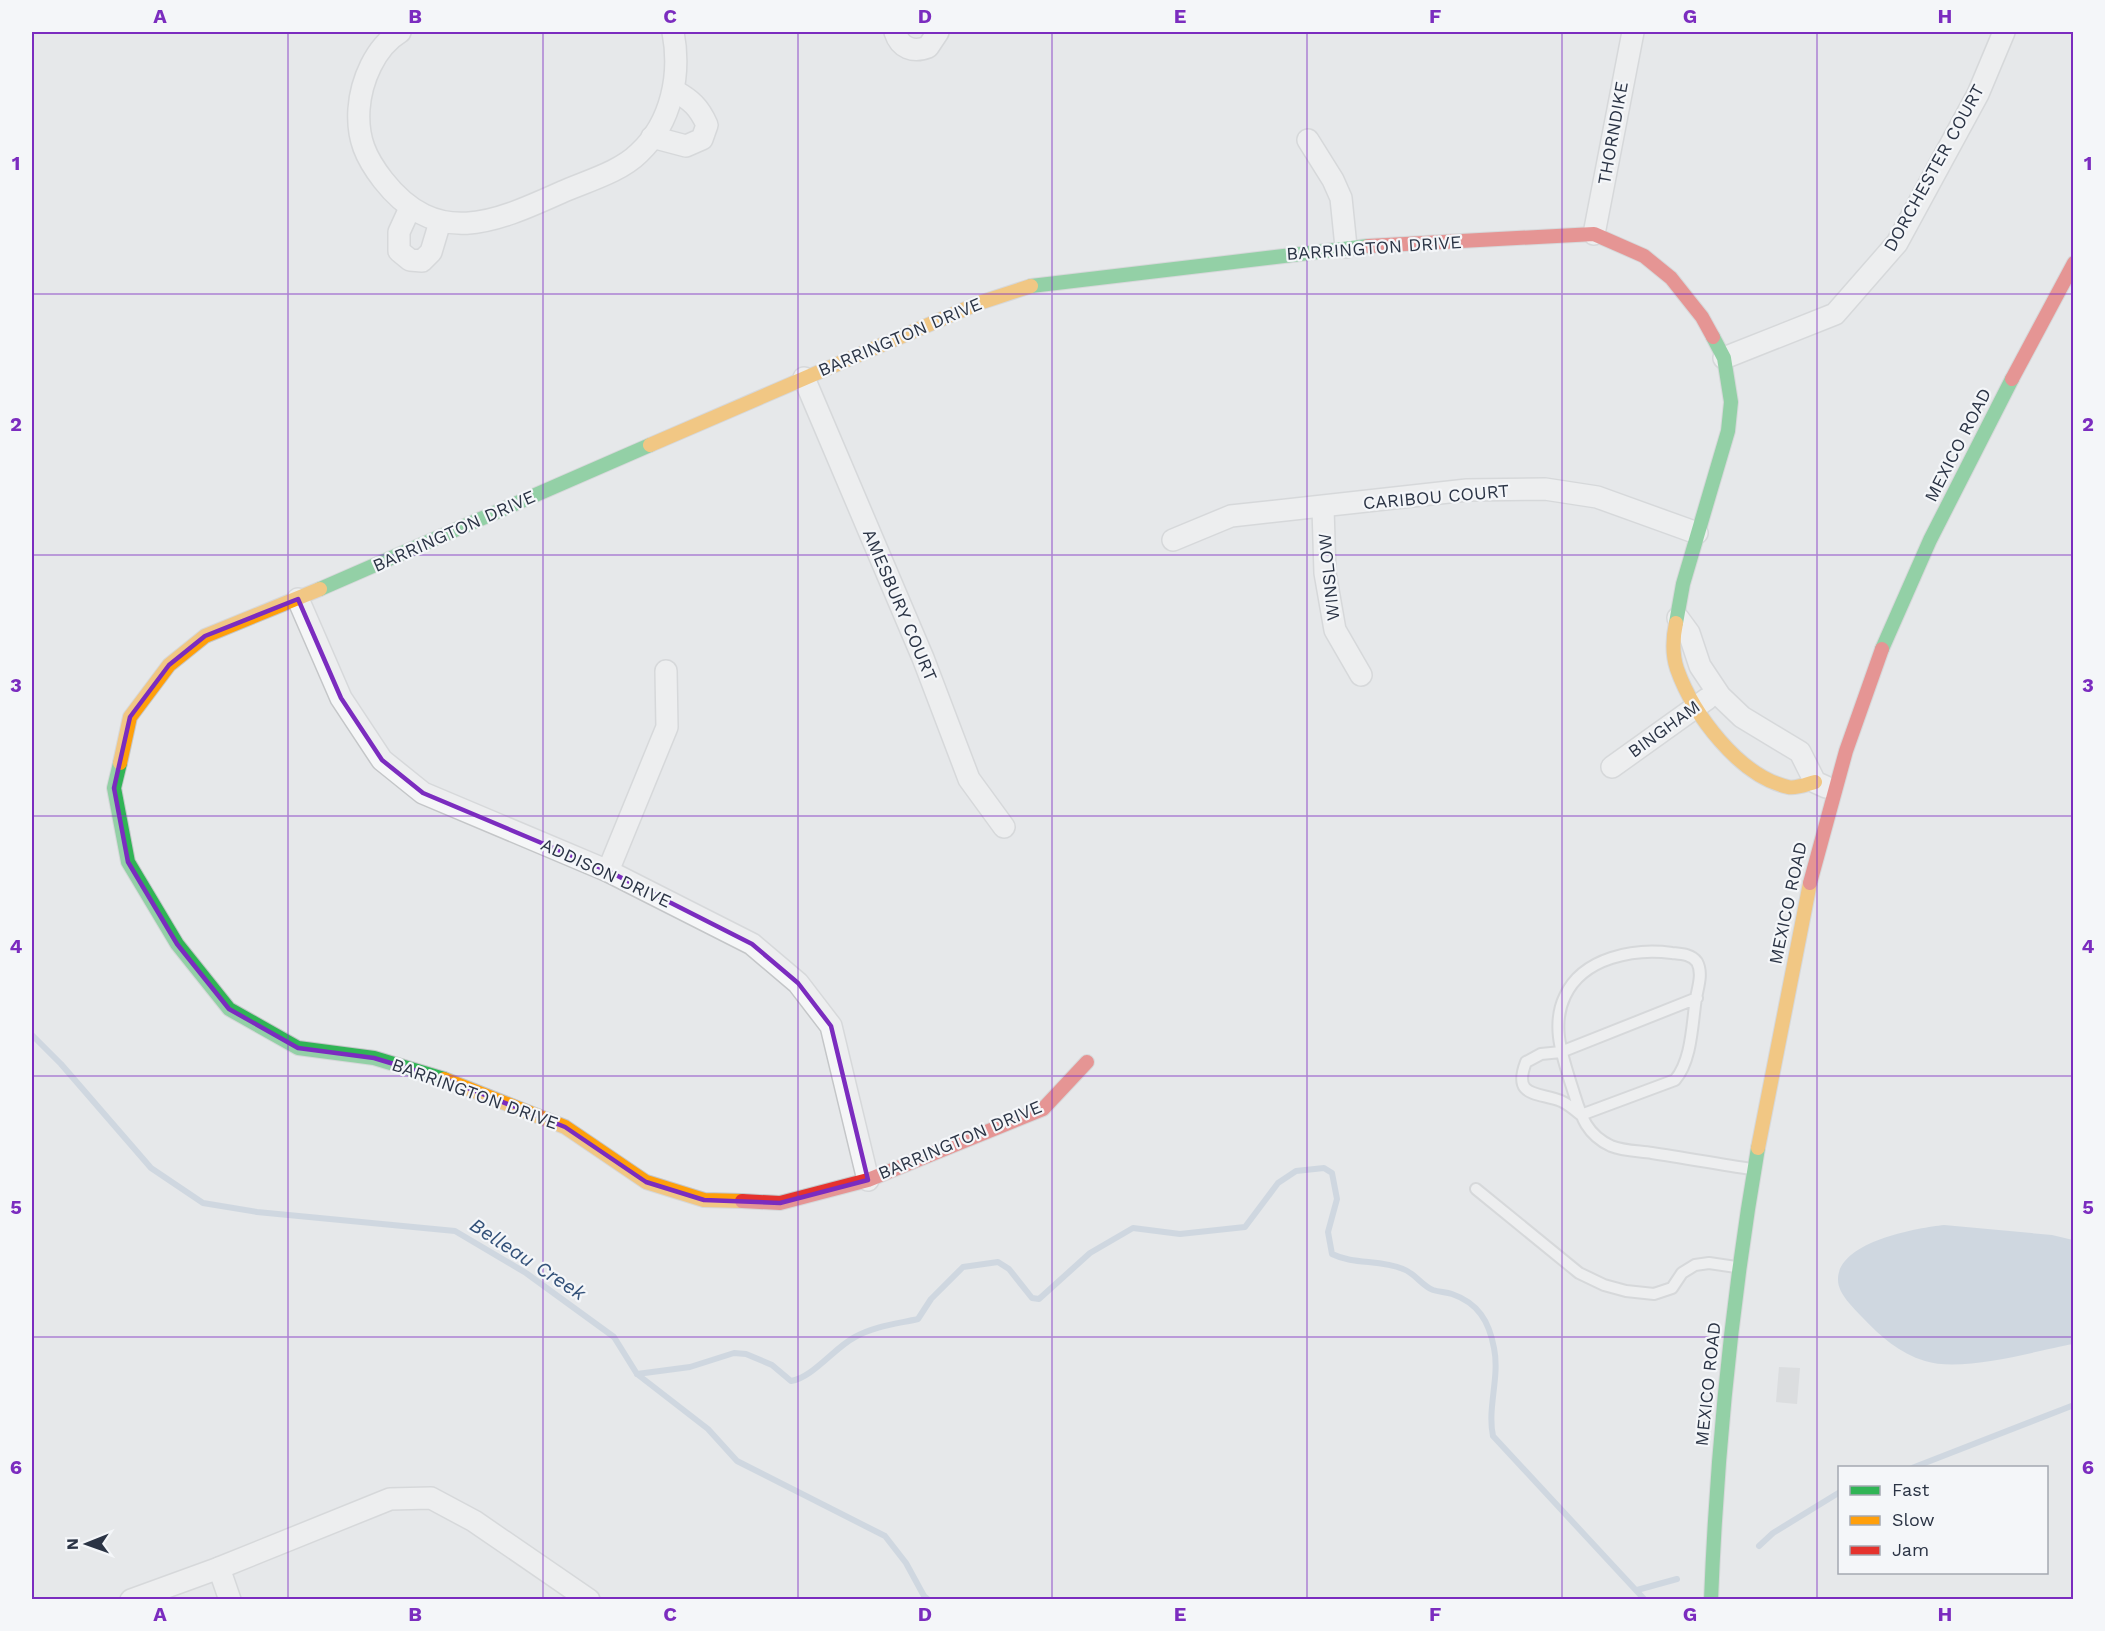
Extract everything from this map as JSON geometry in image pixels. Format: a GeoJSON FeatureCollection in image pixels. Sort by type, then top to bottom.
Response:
{"type":"FeatureCollection","features":[{"type":"Feature","properties":{"kind":"street"},"geometry":{"type":"LineString","coordinates":[[400,32],[392,36],[371,65],[360,92],[358,121],[367,159],[410,208],[440,222],[471,224],[512,214],[612,170],[639,154],[652,137],[675,91],[677,53],[673,32]]}},
{"type":"Feature","properties":{"kind":"street"},"geometry":{"type":"LineString","coordinates":[[896,32],[902,44],[914,50],[928,47],[938,32]]}},
{"type":"Feature","properties":{"kind":"street","name":"THORNDIKE"},"geometry":{"type":"LineString","coordinates":[[1594,234],[1633,32]]}},
{"type":"Feature","properties":{"kind":"street","name":"DORCHESTER COURT"},"geometry":{"type":"LineString","coordinates":[[1724,358],[1835,314],[1897,243],[1978,94],[2004,32]]}},
{"type":"Feature","properties":{"kind":"street"},"geometry":{"type":"LineString","coordinates":[[652,137],[668,144],[686,146],[702,139],[707,125],[701,111],[693,102],[675,91]]}},
{"type":"Feature","properties":{"kind":"street"},"geometry":{"type":"LineString","coordinates":[[1308,140],[1333,180],[1341,198],[1346,247]]}},
{"type":"Feature","properties":{"kind":"street"},"geometry":{"type":"LineString","coordinates":[[410,208],[399,232],[399,251],[410,260],[422,261],[431,252],[440,222]]}},
{"type":"Feature","properties":{"kind":"street","name":"BARRINGTON DRIVE"},"geometry":{"type":"LineString","coordinates":[[1087,1062],[1043,1109],[868,1180],[780,1203],[704,1200],[646,1182],[565,1127],[450,1081],[374,1058],[298,1048],[229,1009],[177,944],[128,862],[114,788],[129,717],[169,665],[205,636],[298,599],[979,303],[1040,283],[1346,247],[1594,234],[1644,255],[1671,278],[1702,317],[1724,358],[1731,402],[1728,431],[1683,584],[1673,639],[1677,668],[1696,706],[1723,747],[1767,779],[1790,788],[1824,786]]}},
{"type":"Feature","properties":{"kind":"street","name":"MEXICO ROAD"},"geometry":{"type":"LineString","coordinates":[[1711,1599],[1723,1397],[1739,1268],[1754,1170],[1824,786],[1945,510],[2073,263]]}},
{"type":"Feature","properties":{"kind":"street","name":"AMESBURY COURT"},"geometry":{"type":"LineString","coordinates":[[804,378],[923,658],[969,778],[1004,827]]}},
{"type":"Feature","properties":{"kind":"street","name":"CARIBOU COURT"},"geometry":{"type":"LineString","coordinates":[[1173,540],[1232,516],[1323,508],[1467,490],[1545,489],[1597,497],[1697,533]]}},
{"type":"Feature","properties":{"kind":"street","name":"WINSLOW"},"geometry":{"type":"LineString","coordinates":[[1323,508],[1325,573],[1335,630],[1360,675]]}},
{"type":"Feature","properties":{"kind":"street","name":"ADDISON DRIVE"},"geometry":{"type":"LineString","coordinates":[[298,599],[341,698],[382,760],[423,793],[608,871],[752,944],[798,983],[831,1026],[868,1180]]}},
{"type":"Feature","properties":{"kind":"street"},"geometry":{"type":"LineString","coordinates":[[1678,618],[1689,633],[1700,666],[1717,692],[1742,717],[1800,752],[1824,786]]}},
{"type":"Feature","properties":{"kind":"street"},"geometry":{"type":"LineString","coordinates":[[608,871],[667,727],[666,670]]}},
{"type":"Feature","properties":{"kind":"street","name":"BINGHAM"},"geometry":{"type":"LineString","coordinates":[[1612,767],[1717,692]]}},
{"type":"Feature","properties":{"kind":"street"},"geometry":{"type":"LineString","coordinates":[[131,1599],[219,1568],[390,1499],[431,1498],[474,1521],[589,1599]]}},
{"type":"Feature","properties":{"kind":"street"},"geometry":{"type":"LineString","coordinates":[[219,1568],[230,1599]]}},
{"type":"Feature","properties":{"kind":"lane"},"geometry":{"type":"LineString","coordinates":[[1581,1115],[1675,1080],[1684,1070],[1701,974],[1696,962],[1687,954],[1660,951],[1631,952],[1605,960],[1581,975],[1565,995],[1557,1024],[1561,1052],[1581,1115],[1591,1134],[1613,1147],[1754,1170]]}},
{"type":"Feature","properties":{"kind":"lane"},"geometry":{"type":"LineString","coordinates":[[1581,1115],[1563,1101],[1532,1095],[1523,1086],[1521,1074],[1527,1062],[1541,1054],[1561,1052],[1696,998]]}},
{"type":"Feature","properties":{"kind":"lane"},"geometry":{"type":"LineString","coordinates":[[1476,1189],[1579,1273],[1604,1285],[1626,1291],[1654,1294],[1672,1288],[1682,1273],[1695,1264],[1709,1263],[1739,1268]]}},
{"type":"Feature","properties":{"kind":"highlighted area"},"geometry":{"type":"Polygon","coordinates":[[[298,599],[341,698],[382,760],[423,793],[608,871],[752,944],[798,983],[831,1026],[868,1180],[780,1203],[704,1200],[646,1182],[565,1127],[450,1081],[374,1058],[298,1048],[229,1009],[177,944],[128,862],[114,788],[130,717],[169,665],[205,636],[298,599]]]}},
{"type":"Feature","properties":{"kind":"water"},"geometry":{"type":"Polygon","coordinates":[[[1944,1225],[2052,1235],[2073,1240],[2073,1344],[1978,1363],[1940,1364],[1907,1354],[1876,1331],[1843,1295],[1838,1280],[1841,1267],[1850,1256],[1880,1239],[1944,1225]]]}},
{"type":"Feature","properties":{"kind":"building"},"geometry":{"type":"Polygon","coordinates":[[[1779,1367],[1800,1368],[1797,1404],[1776,1402],[1779,1367]]]}},
{"type":"Feature","properties":{"kind":"waterway","name":"Belleau Creek"},"geometry":{"type":"LineString","coordinates":[[32,1035],[61,1064],[151,1168],[203,1203],[257,1212],[455,1231],[526,1273],[614,1337],[637,1374],[708,1429],[737,1461],[885,1536],[906,1563],[924,1596],[929,1600]]}},
{"type":"Feature","properties":{"kind":"waterway"},"geometry":{"type":"LineString","coordinates":[[637,1374],[690,1367],[734,1353],[746,1354],[772,1365],[791,1381],[799,1379],[855,1337],[878,1328],[918,1319],[931,1299],[963,1267],[998,1262],[1009,1269],[1032,1298],[1039,1299],[1090,1253],[1133,1228],[1180,1234],[1245,1227],[1278,1183],[1296,1171],[1324,1168],[1332,1173],[1337,1199],[1328,1232],[1332,1254],[1349,1260],[1385,1264],[1403,1269],[1429,1288],[1452,1294],[1469,1302],[1481,1314],[1489,1329],[1494,1348],[1496,1370],[1491,1415],[1493,1436],[1645,1600]]}},
{"type":"Feature","properties":{"kind":"waterway"},"geometry":{"type":"LineString","coordinates":[[1917,1466],[2074,1405]]}},
{"type":"Feature","properties":{"kind":"waterway"},"geometry":{"type":"LineString","coordinates":[[1759,1546],[1773,1533],[1838,1493]]}},
{"type":"Feature","properties":{"kind":"waterway"},"geometry":{"type":"LineString","coordinates":[[1637,1590],[1677,1579]]}},
{"type":"Feature","properties":{"kind":"traffic: fast"},"geometry":{"type":"LineString","coordinates":[[1031,286],[1368,246]]}},
{"type":"Feature","properties":{"kind":"traffic: fast"},"geometry":{"type":"LineString","coordinates":[[1676,623],[1683,584],[1728,431],[1731,402],[1724,358],[1713,337]]}},
{"type":"Feature","properties":{"kind":"traffic: fast"},"geometry":{"type":"LineString","coordinates":[[1882,649],[1930,540],[2012,379]]}},
{"type":"Feature","properties":{"kind":"traffic: fast"},"geometry":{"type":"LineString","coordinates":[[320,589],[650,445]]}},
{"type":"Feature","properties":{"kind":"traffic: fast"},"geometry":{"type":"LineString","coordinates":[[120,763],[114,788],[128,862],[177,944],[229,1009],[298,1048],[374,1058],[444,1079]]}},
{"type":"Feature","properties":{"kind":"traffic: fast"},"geometry":{"type":"LineString","coordinates":[[1711,1600],[1717,1486],[1727,1373],[1758,1148]]}},
{"type":"Feature","properties":{"kind":"traffic: slow"},"geometry":{"type":"LineString","coordinates":[[650,445],[979,303],[1031,286]]}},
{"type":"Feature","properties":{"kind":"traffic: slow"},"geometry":{"type":"LineString","coordinates":[[120,763],[130,717],[169,665],[205,636],[320,589]]}},
{"type":"Feature","properties":{"kind":"traffic: slow"},"geometry":{"type":"LineString","coordinates":[[1676,623],[1673,646],[1677,669],[1694,705],[1720,741],[1752,770],[1770,781],[1788,787],[1798,787],[1815,782]]}},
{"type":"Feature","properties":{"kind":"traffic: slow"},"geometry":{"type":"LineString","coordinates":[[1758,1148],[1810,883]]}},
{"type":"Feature","properties":{"kind":"traffic: slow"},"geometry":{"type":"LineString","coordinates":[[444,1079],[565,1127],[646,1182],[704,1200],[742,1201]]}},
{"type":"Feature","properties":{"kind":"traffic: jam"},"geometry":{"type":"LineString","coordinates":[[1368,246],[1594,234],[1644,256],[1671,278],[1702,317],[1713,337]]}},
{"type":"Feature","properties":{"kind":"traffic: jam"},"geometry":{"type":"LineString","coordinates":[[2012,379],[2074,263]]}},
{"type":"Feature","properties":{"kind":"traffic: jam"},"geometry":{"type":"LineString","coordinates":[[1810,883],[1846,751],[1882,649]]}},
{"type":"Feature","properties":{"kind":"traffic: jam"},"geometry":{"type":"LineString","coordinates":[[742,1201],[780,1203],[868,1180],[1043,1109],[1087,1062]]}}]}
